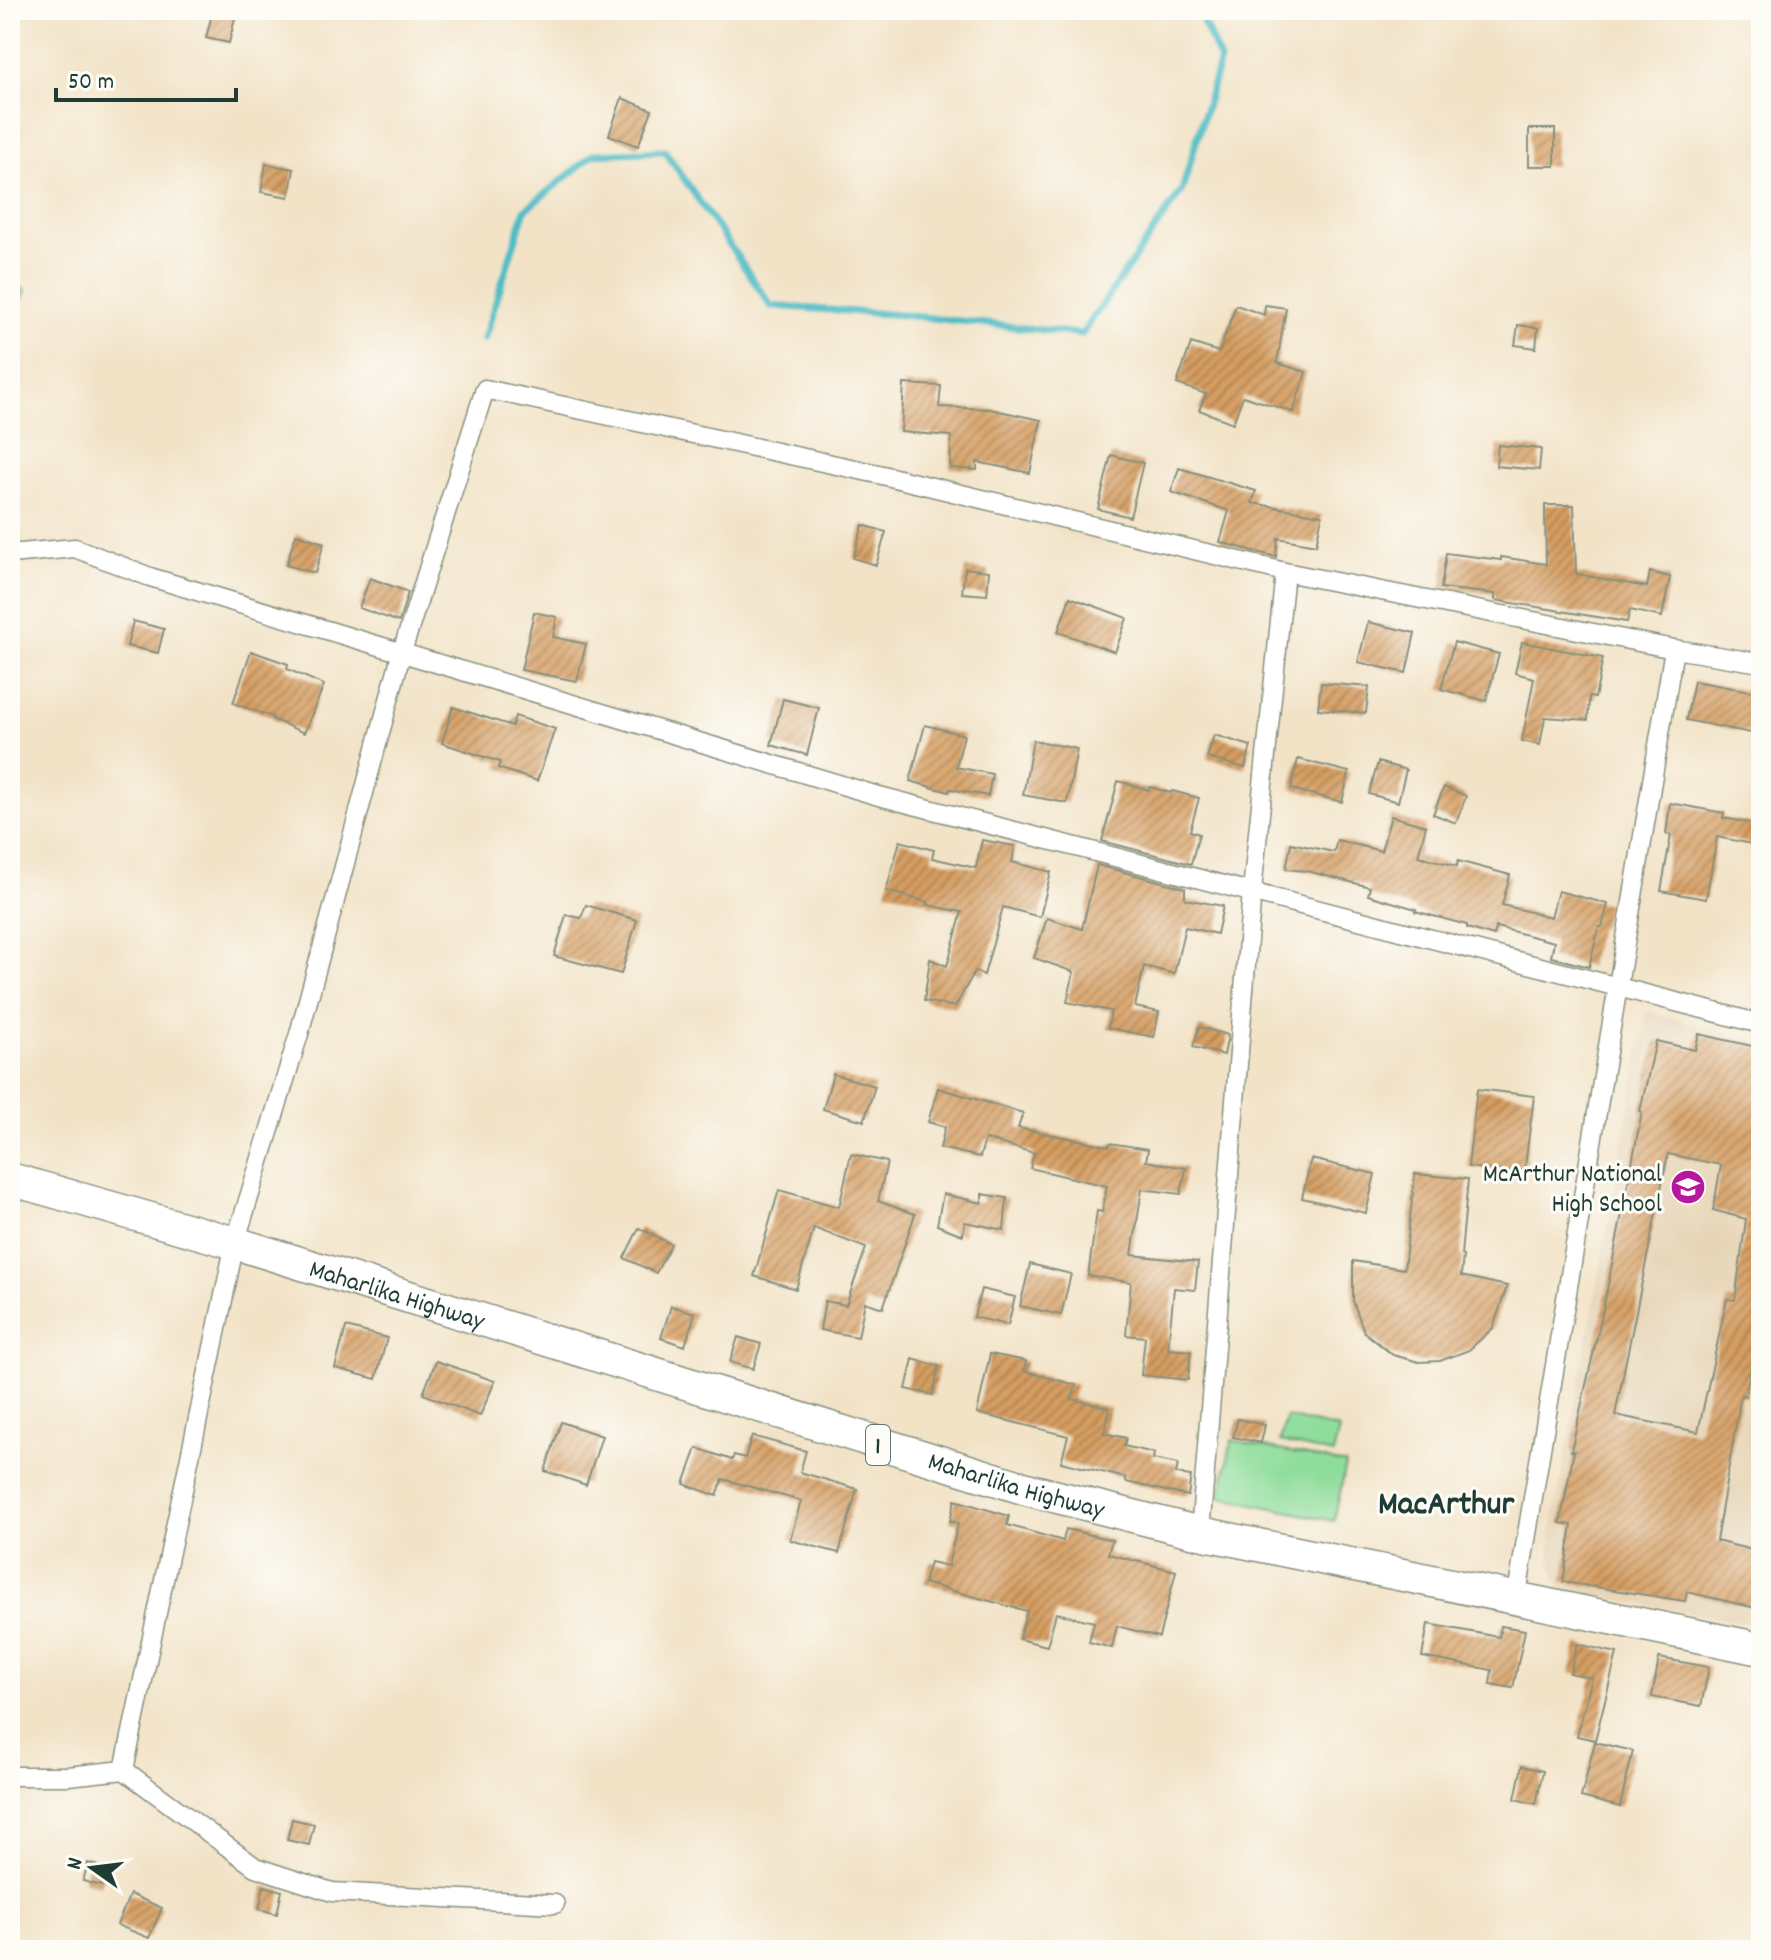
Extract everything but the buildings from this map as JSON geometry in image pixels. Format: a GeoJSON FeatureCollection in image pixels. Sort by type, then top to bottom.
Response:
{"type":"FeatureCollection","features":[{"type":"Feature","properties":{"kind":"highway","name":"Maharlika Highway"},"geometry":{"type":"LineString","coordinates":[[10,1179],[235,1243],[1030,1490],[1200,1533],[1761,1649]]}},
{"type":"Feature","properties":{"kind":"street"},"geometry":{"type":"LineString","coordinates":[[124,1770],[235,1243],[299,1034],[401,655],[485,389],[878,474],[1285,572],[1674,649],[1761,663]]}},
{"type":"Feature","properties":{"kind":"street"},"geometry":{"type":"LineString","coordinates":[[10,554],[75,548],[150,577],[401,655],[875,795],[1761,1024]]}},
{"type":"Feature","properties":{"kind":"street"},"geometry":{"type":"LineString","coordinates":[[1200,1533],[1252,891],[1285,572]]}},
{"type":"Feature","properties":{"kind":"street"},"geometry":{"type":"LineString","coordinates":[[1516,1600],[1674,649]]}},
{"type":"Feature","properties":{"kind":"street"},"geometry":{"type":"LineString","coordinates":[[10,1776],[68,1776],[124,1770],[255,1867],[332,1892],[555,1904]]}},
{"type":"Feature","properties":{"kind":"shaded area","name":"McArthur National High School"},"geometry":{"type":"Polygon","coordinates":[[[1647,1011],[1761,1042],[1761,1626],[1561,1589],[1551,1567],[1551,1536],[1647,1011]]]}},
{"type":"Feature","properties":{"kind":"green space"},"geometry":{"type":"Polygon","coordinates":[[[10,281],[26,290],[10,331],[10,281]]]}},
{"type":"Feature","properties":{"kind":"green space"},"geometry":{"type":"Polygon","coordinates":[[[1286,1417],[1339,1429],[1333,1454],[1280,1442],[1286,1417]]]}},
{"type":"Feature","properties":{"kind":"green space"},"geometry":{"type":"Polygon","coordinates":[[[1232,1440],[1346,1464],[1334,1521],[1220,1497],[1232,1440]]]}},
{"type":"Feature","properties":{"kind":"waterway"},"geometry":{"type":"LineString","coordinates":[[484,339],[525,210],[594,154],[665,151],[771,306],[903,315],[1082,334],[1182,190],[1220,60],[1198,10]]}},
{"type":"Feature","properties":{"kind":"place","name":"McArthur National High School"},"geometry":{"type":"Point","coordinates":[1688,1187]}},
{"type":"Feature","properties":{"kind":"district","name":"MacArthur"},"geometry":{"type":"Point","coordinates":[1446,1501]}}]}
